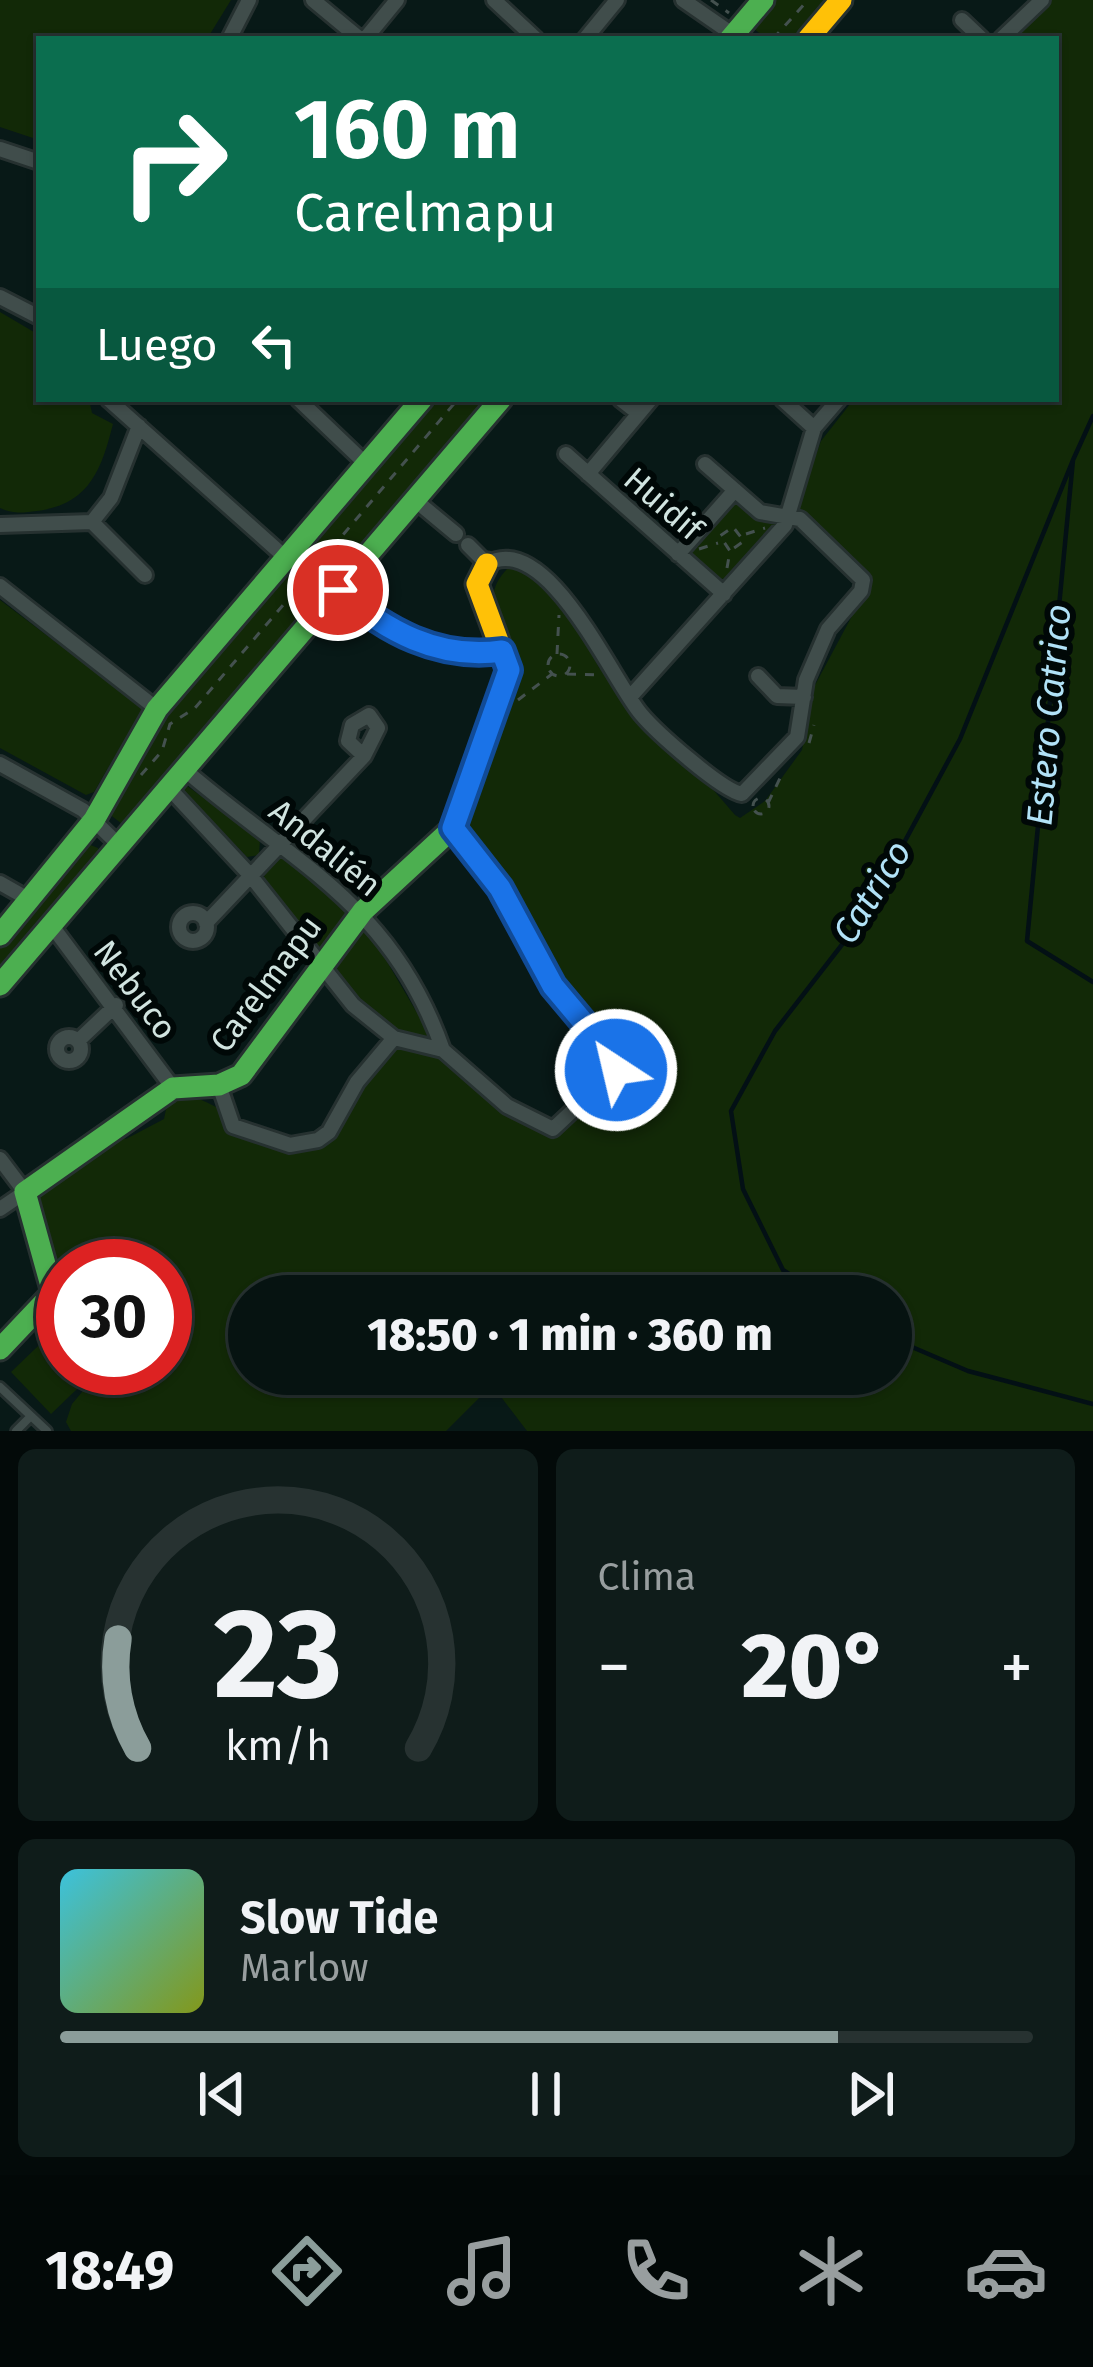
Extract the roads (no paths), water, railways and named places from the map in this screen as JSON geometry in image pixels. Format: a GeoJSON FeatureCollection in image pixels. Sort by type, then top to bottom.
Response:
{"type":"FeatureCollection","features":[{"type":"Feature","properties":{"kind":"main road"},"geometry":{"type":"LineString","coordinates":[[735,33],[763,0]]}},
{"type":"Feature","properties":{"kind":"main road"},"geometry":{"type":"LineString","coordinates":[[811,36],[841,0]]}},
{"type":"Feature","properties":{"kind":"main road"},"geometry":{"type":"LineString","coordinates":[[0,935],[94,820],[157,710],[419,402]]}},
{"type":"Feature","properties":{"kind":"main road"},"geometry":{"type":"LineString","coordinates":[[0,985],[498,402]]}},
{"type":"Feature","properties":{"kind":"main road","name":"Carelmapu"},"geometry":{"type":"LineString","coordinates":[[173,1088],[219,1085],[241,1075],[363,911],[453,828],[509,670],[477,584],[488,564]]}},
{"type":"Feature","properties":{"kind":"main road"},"geometry":{"type":"LineString","coordinates":[[0,1349],[53,1293],[25,1192],[173,1088]]}},
{"type":"Feature","properties":{"kind":"street"},"geometry":{"type":"LineString","coordinates":[[231,36],[249,0]]}},
{"type":"Feature","properties":{"kind":"street"},"geometry":{"type":"LineString","coordinates":[[313,0],[358,36]]}},
{"type":"Feature","properties":{"kind":"street"},"geometry":{"type":"LineString","coordinates":[[365,36],[397,0]]}},
{"type":"Feature","properties":{"kind":"street"},"geometry":{"type":"LineString","coordinates":[[494,0],[533,36]]}},
{"type":"Feature","properties":{"kind":"street"},"geometry":{"type":"LineString","coordinates":[[587,36],[617,0]]}},
{"type":"Feature","properties":{"kind":"street"},"geometry":{"type":"LineString","coordinates":[[683,0],[735,33]]}},
{"type":"Feature","properties":{"kind":"street"},"geometry":{"type":"LineString","coordinates":[[1004,36],[1042,0]]}},
{"type":"Feature","properties":{"kind":"street"},"geometry":{"type":"LineString","coordinates":[[962,20],[979,36]]}},
{"type":"Feature","properties":{"kind":"street"},"geometry":{"type":"LineString","coordinates":[[0,149],[36,161]]}},
{"type":"Feature","properties":{"kind":"street"},"geometry":{"type":"LineString","coordinates":[[0,297],[36,315]]}},
{"type":"Feature","properties":{"kind":"street"},"geometry":{"type":"LineString","coordinates":[[111,402],[286,558],[313,570],[385,630],[468,656],[502,651]]}},
{"type":"Feature","properties":{"kind":"street"},"geometry":{"type":"LineString","coordinates":[[301,402],[366,464]]}},
{"type":"Feature","properties":{"kind":"street"},"geometry":{"type":"LineString","coordinates":[[624,402],[638,413]]}},
{"type":"Feature","properties":{"kind":"street"},"geometry":{"type":"LineString","coordinates":[[588,474],[648,402]]}},
{"type":"Feature","properties":{"kind":"street"},"geometry":{"type":"LineString","coordinates":[[785,402],[814,428]]}},
{"type":"Feature","properties":{"kind":"street"},"geometry":{"type":"LineString","coordinates":[[632,696],[788,516],[814,428],[836,402]]}},
{"type":"Feature","properties":{"kind":"street"},"geometry":{"type":"LineString","coordinates":[[92,522],[111,499],[139,426]]}},
{"type":"Feature","properties":{"kind":"street","name":"Huidif"},"geometry":{"type":"LineString","coordinates":[[566,454],[724,594]]}},
{"type":"Feature","properties":{"kind":"street"},"geometry":{"type":"LineString","coordinates":[[416,500],[488,564],[505,557],[519,560],[563,596],[586,621],[609,669],[639,712],[742,794],[797,737],[806,680],[829,629],[860,591],[862,580],[800,519],[760,512],[705,464]]}},
{"type":"Feature","properties":{"kind":"street"},"geometry":{"type":"LineString","coordinates":[[678,554],[735,490]]}},
{"type":"Feature","properties":{"kind":"street"},"geometry":{"type":"LineString","coordinates":[[0,525],[92,522],[145,575]]}},
{"type":"Feature","properties":{"kind":"street"},"geometry":{"type":"LineString","coordinates":[[0,586],[157,710]]}},
{"type":"Feature","properties":{"kind":"street"},"geometry":{"type":"LineString","coordinates":[[758,676],[777,696],[804,697]]}},
{"type":"Feature","properties":{"kind":"street"},"geometry":{"type":"LineString","coordinates":[[206,923],[364,756]]}},
{"type":"Feature","properties":{"kind":"street"},"geometry":{"type":"LineString","coordinates":[[0,764],[94,820],[120,846]]}},
{"type":"Feature","properties":{"kind":"street","name":"Andalién"},"geometry":{"type":"LineString","coordinates":[[185,770],[363,911],[431,1016],[442,1050]]}},
{"type":"Feature","properties":{"kind":"street","name":"Andalién"},"geometry":{"type":"LineString","coordinates":[[169,788],[250,875],[320,968],[394,1038],[442,1050],[507,1106],[553,1129],[616,1070],[615,1060],[553,986],[500,888],[453,828]]}},
{"type":"Feature","properties":{"kind":"street"},"geometry":{"type":"LineString","coordinates":[[0,883],[30,900]]}},
{"type":"Feature","properties":{"kind":"street","name":"Nebuco"},"geometry":{"type":"LineString","coordinates":[[52,926],[116,1005],[173,1088]]}},
{"type":"Feature","properties":{"kind":"street"},"geometry":{"type":"LineString","coordinates":[[78,1041],[116,1005]]}},
{"type":"Feature","properties":{"kind":"street"},"geometry":{"type":"LineString","coordinates":[[219,1085],[233,1126],[305,1145],[329,1132],[357,1082],[394,1038]]}},
{"type":"Feature","properties":{"kind":"street"},"geometry":{"type":"LineString","coordinates":[[0,1159],[25,1192],[0,1209]]}},
{"type":"Feature","properties":{"kind":"lane"},"geometry":{"type":"LineString","coordinates":[[0,1387],[47,1431]]}},
{"type":"Feature","properties":{"kind":"lane"},"geometry":{"type":"LineString","coordinates":[[16,1431],[31,1416]]}},
{"type":"Feature","properties":{"kind":"waterway","name":"Estero Catrico"},"geometry":{"type":"LineString","coordinates":[[1093,416],[1073,460],[1027,941],[1093,982]]}},
{"type":"Feature","properties":{"kind":"waterway","name":"Catrico"},"geometry":{"type":"LineString","coordinates":[[791,1275],[783,1270],[743,1189],[731,1111],[775,1031],[865,915],[960,739],[1073,460]]}},
{"type":"Feature","properties":{"kind":"waterway","name":"Catrico"},"geometry":{"type":"LineString","coordinates":[[912,1347],[968,1371],[1093,1404]]}}]}
